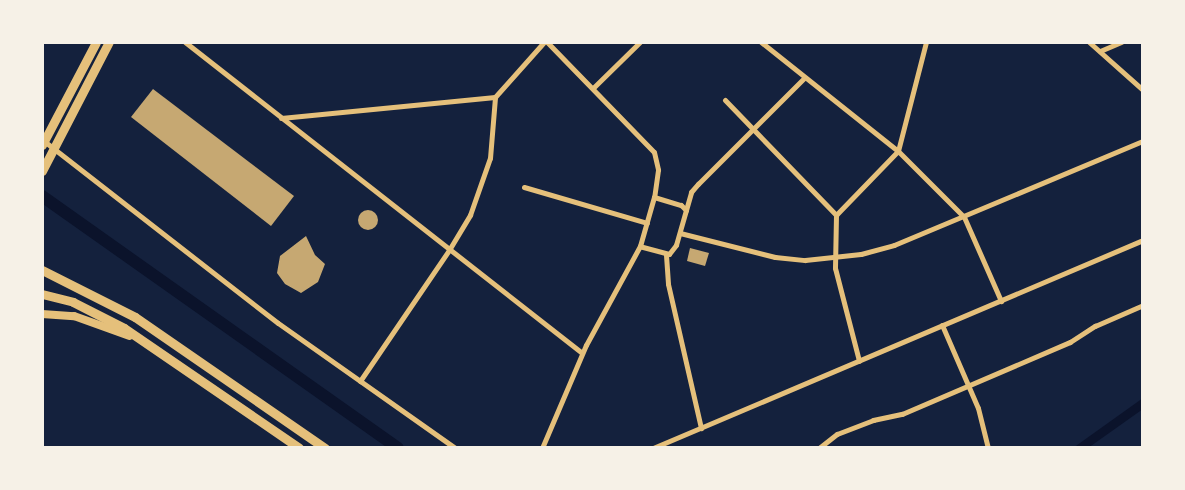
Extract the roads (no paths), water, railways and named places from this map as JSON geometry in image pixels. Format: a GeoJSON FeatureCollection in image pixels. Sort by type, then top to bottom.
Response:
{"type":"FeatureCollection","features":[{"type":"Feature","properties":{"kind":"main road"},"geometry":{"type":"LineString","coordinates":[[43,143],[96,42]]}},
{"type":"Feature","properties":{"kind":"main road"},"geometry":{"type":"LineString","coordinates":[[44,167],[109,42]]}},
{"type":"Feature","properties":{"kind":"main road"},"geometry":{"type":"LineString","coordinates":[[42,270],[135,317],[325,448]]}},
{"type":"Feature","properties":{"kind":"main road"},"geometry":{"type":"LineString","coordinates":[[42,294],[83,306],[151,345],[299,448]]}},
{"type":"Feature","properties":{"kind":"main road"},"geometry":{"type":"LineString","coordinates":[[42,314],[85,319],[151,345]]}},
{"type":"Feature","properties":{"kind":"street"},"geometry":{"type":"LineString","coordinates":[[185,42],[582,353]]}},
{"type":"Feature","properties":{"kind":"street"},"geometry":{"type":"LineString","coordinates":[[360,381],[450,250],[470,215],[485,176],[493,139],[495,98],[546,42],[654,152],[658,170],[654,197],[640,246],[582,353],[542,448]]}},
{"type":"Feature","properties":{"kind":"street"},"geometry":{"type":"LineString","coordinates":[[593,88],[640,42]]}},
{"type":"Feature","properties":{"kind":"street"},"geometry":{"type":"LineString","coordinates":[[761,42],[898,151],[964,217],[1001,301]]}},
{"type":"Feature","properties":{"kind":"street"},"geometry":{"type":"LineString","coordinates":[[859,361],[836,277],[834,258],[836,215],[898,151],[926,42]]}},
{"type":"Feature","properties":{"kind":"street"},"geometry":{"type":"LineString","coordinates":[[1089,42],[1143,90]]}},
{"type":"Feature","properties":{"kind":"street"},"geometry":{"type":"LineString","coordinates":[[1100,51],[1121,42]]}},
{"type":"Feature","properties":{"kind":"street"},"geometry":{"type":"LineString","coordinates":[[640,246],[666,255],[673,251],[691,192],[804,78]]}},
{"type":"Feature","properties":{"kind":"street"},"geometry":{"type":"LineString","coordinates":[[281,118],[495,98]]}},
{"type":"Feature","properties":{"kind":"street"},"geometry":{"type":"LineString","coordinates":[[725,100],[836,215]]}},
{"type":"Feature","properties":{"kind":"street"},"geometry":{"type":"LineString","coordinates":[[680,233],[775,257],[834,258],[881,250],[1143,141]]}},
{"type":"Feature","properties":{"kind":"street"},"geometry":{"type":"LineString","coordinates":[[43,143],[278,323],[455,448]]}},
{"type":"Feature","properties":{"kind":"street"},"geometry":{"type":"LineString","coordinates":[[524,187],[647,223]]}},
{"type":"Feature","properties":{"kind":"street"},"geometry":{"type":"LineString","coordinates":[[654,197],[681,206],[686,210]]}},
{"type":"Feature","properties":{"kind":"street"},"geometry":{"type":"LineString","coordinates":[[653,448],[1143,240]]}},
{"type":"Feature","properties":{"kind":"street"},"geometry":{"type":"LineString","coordinates":[[666,255],[668,284],[701,428]]}},
{"type":"Feature","properties":{"kind":"street"},"geometry":{"type":"LineString","coordinates":[[819,448],[837,434],[873,420],[895,417],[1070,342],[1095,326],[1143,305]]}},
{"type":"Feature","properties":{"kind":"street"},"geometry":{"type":"LineString","coordinates":[[942,325],[980,414],[988,448]]}},
{"type":"Feature","properties":{"kind":"water"},"geometry":{"type":"Polygon","coordinates":[[[1143,398],[1143,409],[1088,448],[1073,448],[1143,398]]]}},
{"type":"Feature","properties":{"kind":"waterway"},"geometry":{"type":"LineString","coordinates":[[42,196],[398,448]]}}]}
